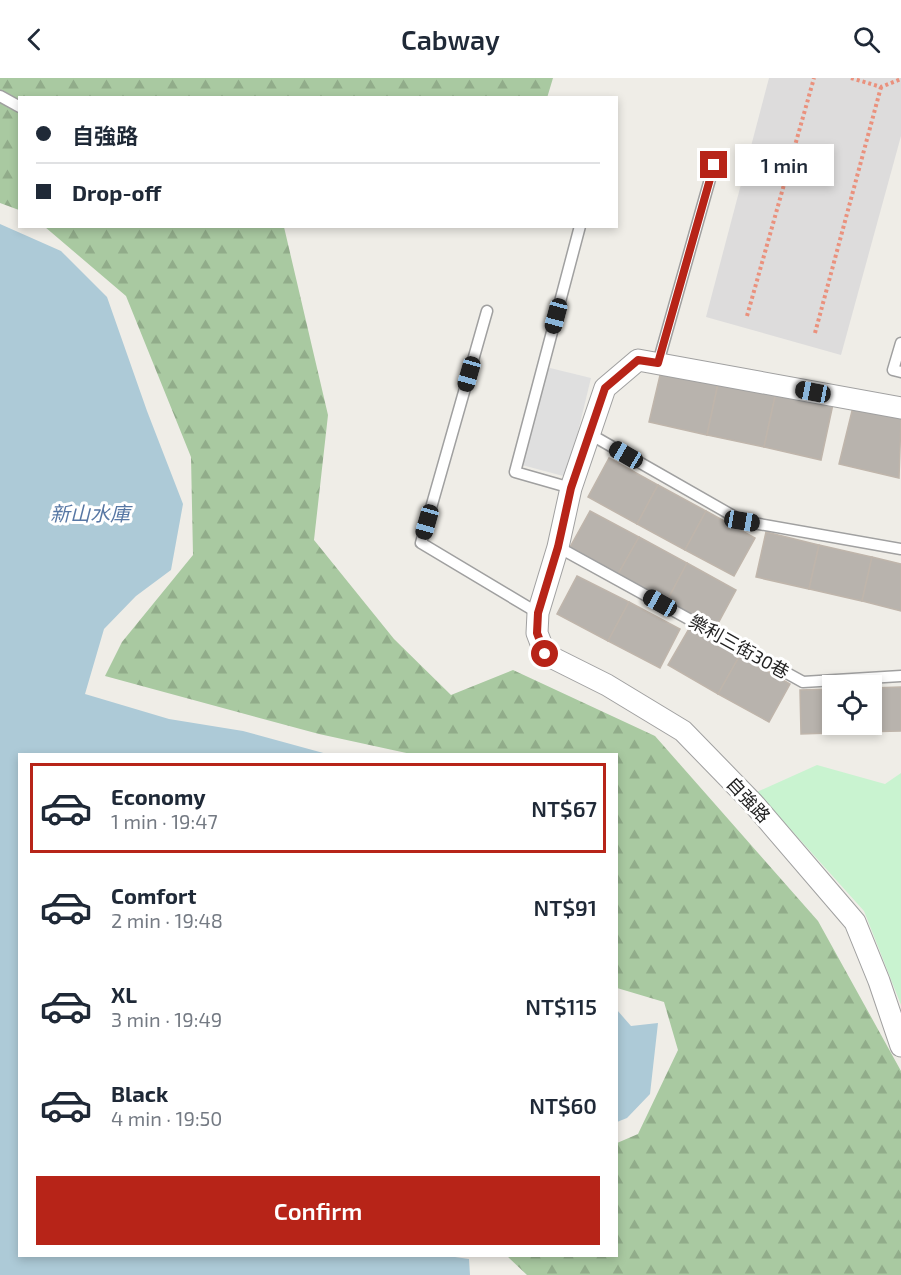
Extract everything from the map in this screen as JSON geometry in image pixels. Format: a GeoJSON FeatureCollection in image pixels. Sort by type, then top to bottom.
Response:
{"type":"FeatureCollection","features":[{"type":"Feature","properties":{"kind":"street"},"geometry":{"type":"LineString","coordinates":[[538,613],[558,547],[571,488],[605,388],[638,360],[901,408]]}},
{"type":"Feature","properties":{"kind":"street","name":"自強路"},"geometry":{"type":"LineString","coordinates":[[538,613],[537,633],[545,654],[607,686],[683,731],[753,803],[855,922],[879,981],[901,1046]]}},
{"type":"Feature","properties":{"kind":"lane"},"geometry":{"type":"LineString","coordinates":[[0,96],[18,105]]}},
{"type":"Feature","properties":{"kind":"lane"},"geometry":{"type":"LineString","coordinates":[[658,363],[714,165]]}},
{"type":"Feature","properties":{"kind":"lane"},"geometry":{"type":"LineString","coordinates":[[571,488],[515,472],[579,228]]}},
{"type":"Feature","properties":{"kind":"lane"},"geometry":{"type":"LineString","coordinates":[[487,311],[421,543],[538,613]]}},
{"type":"Feature","properties":{"kind":"lane"},"geometry":{"type":"LineString","coordinates":[[901,343],[893,370],[901,372]]}},
{"type":"Feature","properties":{"kind":"lane"},"geometry":{"type":"LineString","coordinates":[[588,434],[742,521],[901,549]]}},
{"type":"Feature","properties":{"kind":"lane","name":"樂利三街30巷"},"geometry":{"type":"LineString","coordinates":[[558,547],[803,682],[901,676]]}},
{"type":"Feature","properties":{"kind":"path"},"geometry":{"type":"LineString","coordinates":[[747,316],[814,78]]}},
{"type":"Feature","properties":{"kind":"path"},"geometry":{"type":"LineString","coordinates":[[851,78],[881,87],[901,80]]}},
{"type":"Feature","properties":{"kind":"path"},"geometry":{"type":"LineString","coordinates":[[815,333],[881,87]]}},
{"type":"Feature","properties":{"kind":"shaded area"},"geometry":{"type":"Polygon","coordinates":[[[769,78],[901,78],[901,136],[841,355],[706,317],[769,78]]]}},
{"type":"Feature","properties":{"kind":"shaded area"},"geometry":{"type":"Polygon","coordinates":[[[546,367],[591,378],[567,477],[522,465],[546,367]]]}},
{"type":"Feature","properties":{"kind":"green space"},"geometry":{"type":"Polygon","coordinates":[[[0,78],[553,78],[548,96],[18,96],[18,210],[0,203],[0,78]]]}},
{"type":"Feature","properties":{"kind":"green space"},"geometry":{"type":"Polygon","coordinates":[[[46,228],[284,228],[328,415],[314,540],[394,639],[451,695],[513,670],[655,736],[818,921],[901,1071],[901,1275],[527,1275],[508,1257],[618,1257],[618,1143],[638,1134],[678,1050],[664,1002],[618,988],[618,753],[406,753],[319,734],[105,676],[122,642],[193,555],[191,457],[126,296],[46,228]]]}},
{"type":"Feature","properties":{"kind":"green space"},"geometry":{"type":"Polygon","coordinates":[[[817,765],[885,784],[901,773],[901,1005],[864,911],[757,792],[817,765]]]}},
{"type":"Feature","properties":{"kind":"water","name":"新山水庫"},"geometry":{"type":"Polygon","coordinates":[[[0,224],[61,251],[107,297],[183,504],[171,570],[136,596],[104,629],[85,694],[169,719],[243,731],[323,753],[18,753],[18,1257],[455,1257],[469,1259],[470,1275],[0,1275],[0,224]]]}},
{"type":"Feature","properties":{"kind":"water"},"geometry":{"type":"Polygon","coordinates":[[[618,1011],[631,1026],[658,1023],[650,1094],[627,1118],[618,1122],[618,1011]]]}},
{"type":"Feature","properties":{"kind":"building"},"geometry":{"type":"Polygon","coordinates":[[[662,367],[719,379],[707,435],[649,422],[662,367]]]}},
{"type":"Feature","properties":{"kind":"building"},"geometry":{"type":"Polygon","coordinates":[[[719,379],[776,392],[764,447],[707,435],[719,379]]]}},
{"type":"Feature","properties":{"kind":"building"},"geometry":{"type":"Polygon","coordinates":[[[776,392],[833,404],[821,460],[764,447],[776,392]]]}},
{"type":"Feature","properties":{"kind":"building"},"geometry":{"type":"Polygon","coordinates":[[[853,407],[901,418],[899,478],[839,464],[853,407]]]}},
{"type":"Feature","properties":{"kind":"building"},"geometry":{"type":"Polygon","coordinates":[[[609,458],[658,485],[637,524],[588,497],[609,458]]]}},
{"type":"Feature","properties":{"kind":"building"},"geometry":{"type":"Polygon","coordinates":[[[658,485],[706,511],[685,550],[637,524],[658,485]]]}},
{"type":"Feature","properties":{"kind":"building"},"geometry":{"type":"Polygon","coordinates":[[[590,511],[639,537],[617,576],[569,549],[590,511]]]}},
{"type":"Feature","properties":{"kind":"building"},"geometry":{"type":"Polygon","coordinates":[[[706,511],[755,538],[734,576],[685,550],[706,511]]]}},
{"type":"Feature","properties":{"kind":"building"},"geometry":{"type":"Polygon","coordinates":[[[766,532],[819,545],[809,589],[756,577],[766,532]]]}},
{"type":"Feature","properties":{"kind":"building"},"geometry":{"type":"Polygon","coordinates":[[[639,537],[687,563],[666,603],[617,576],[639,537]]]}},
{"type":"Feature","properties":{"kind":"building"},"geometry":{"type":"Polygon","coordinates":[[[819,545],[872,557],[862,601],[809,589],[819,545]]]}},
{"type":"Feature","properties":{"kind":"building"},"geometry":{"type":"Polygon","coordinates":[[[872,557],[901,564],[901,611],[862,601],[872,557]]]}},
{"type":"Feature","properties":{"kind":"building"},"geometry":{"type":"Polygon","coordinates":[[[687,563],[736,590],[715,629],[666,603],[687,563]]]}},
{"type":"Feature","properties":{"kind":"building"},"geometry":{"type":"Polygon","coordinates":[[[577,576],[629,602],[608,641],[557,614],[577,576]]]}},
{"type":"Feature","properties":{"kind":"building"},"geometry":{"type":"Polygon","coordinates":[[[629,602],[680,629],[660,668],[608,641],[629,602]]]}},
{"type":"Feature","properties":{"kind":"building"},"geometry":{"type":"Polygon","coordinates":[[[690,627],[740,655],[718,694],[668,665],[690,627]]]}},
{"type":"Feature","properties":{"kind":"building"},"geometry":{"type":"Polygon","coordinates":[[[740,655],[790,684],[769,722],[718,694],[740,655]]]}},
{"type":"Feature","properties":{"kind":"building"},"geometry":{"type":"Polygon","coordinates":[[[901,687],[901,731],[882,731],[882,688],[901,687]]]}},
{"type":"Feature","properties":{"kind":"building"},"geometry":{"type":"Polygon","coordinates":[[[822,689],[822,733],[801,734],[800,690],[822,689]]]}},
{"type":"Feature","properties":{"kind":"route"},"geometry":{"type":"LineString","coordinates":[[545,654],[537,633],[538,613],[558,547],[571,488],[588,434],[605,388],[638,360],[658,363],[714,165]]}}]}
